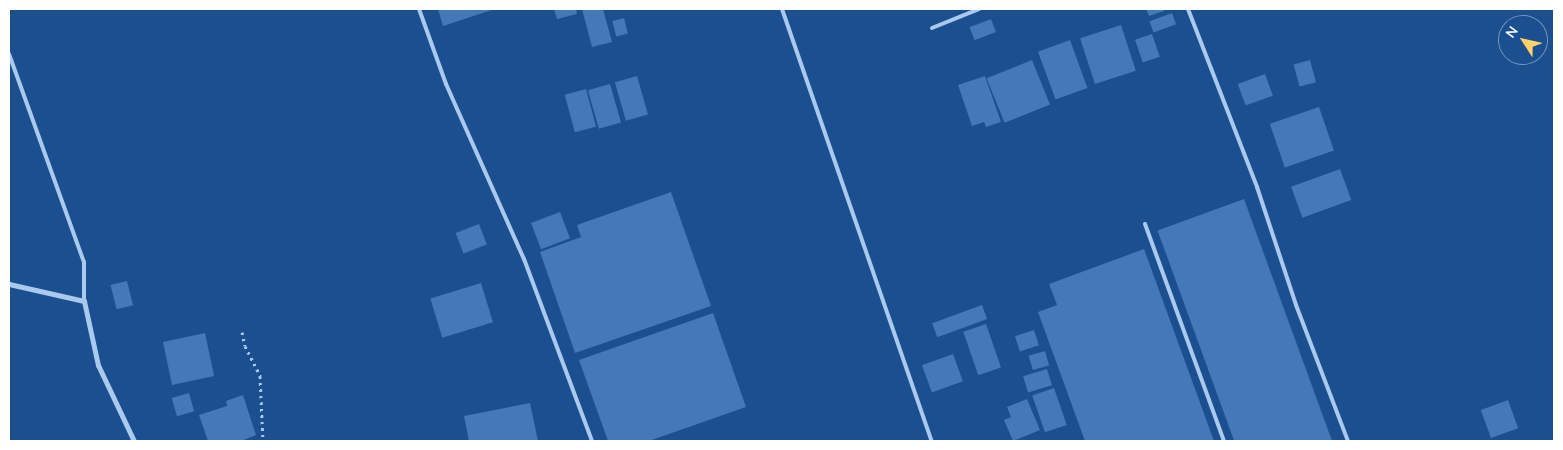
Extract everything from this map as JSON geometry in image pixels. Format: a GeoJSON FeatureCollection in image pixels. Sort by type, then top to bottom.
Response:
{"type":"FeatureCollection","features":[{"type":"Feature","properties":{"kind":"street"},"geometry":{"type":"LineString","coordinates":[[9,284],[84,300],[98,365],[134,441]]}},
{"type":"Feature","properties":{"kind":"lane"},"geometry":{"type":"LineString","coordinates":[[419,9],[446,84],[524,259],[592,441]]}},
{"type":"Feature","properties":{"kind":"lane"},"geometry":{"type":"LineString","coordinates":[[782,9],[932,441]]}},
{"type":"Feature","properties":{"kind":"lane"},"geometry":{"type":"LineString","coordinates":[[932,28],[979,9]]}},
{"type":"Feature","properties":{"kind":"lane"},"geometry":{"type":"LineString","coordinates":[[1188,9],[1250,169],[1296,305],[1348,441]]}},
{"type":"Feature","properties":{"kind":"lane"},"geometry":{"type":"LineString","coordinates":[[9,54],[84,262],[84,300]]}},
{"type":"Feature","properties":{"kind":"lane"},"geometry":{"type":"LineString","coordinates":[[1145,224],[1224,441]]}},
{"type":"Feature","properties":{"kind":"path"},"geometry":{"type":"LineString","coordinates":[[242,332],[245,346],[260,376],[264,441]]}},
{"type":"Feature","properties":{"kind":"building"},"geometry":{"type":"Polygon","coordinates":[[[438,9],[495,9],[443,26],[438,9]]]}},
{"type":"Feature","properties":{"kind":"building"},"geometry":{"type":"Polygon","coordinates":[[[554,9],[576,9],[577,14],[557,19],[554,9]]]}},
{"type":"Feature","properties":{"kind":"building"},"geometry":{"type":"Polygon","coordinates":[[[582,9],[603,9],[612,42],[592,47],[582,9]]]}},
{"type":"Feature","properties":{"kind":"building"},"geometry":{"type":"Polygon","coordinates":[[[1146,9],[1164,9],[1164,11],[1149,16],[1146,9]]]}},
{"type":"Feature","properties":{"kind":"building"},"geometry":{"type":"Polygon","coordinates":[[[1172,13],[1176,24],[1154,32],[1149,21],[1172,13]]]}},
{"type":"Feature","properties":{"kind":"building"},"geometry":{"type":"Polygon","coordinates":[[[624,18],[628,34],[616,36],[612,21],[624,18]]]}},
{"type":"Feature","properties":{"kind":"building"},"geometry":{"type":"Polygon","coordinates":[[[991,19],[996,32],[975,40],[970,27],[991,19]]]}},
{"type":"Feature","properties":{"kind":"building"},"geometry":{"type":"Polygon","coordinates":[[[1121,25],[1136,71],[1095,84],[1080,38],[1121,25]]]}},
{"type":"Feature","properties":{"kind":"building"},"geometry":{"type":"Polygon","coordinates":[[[1152,34],[1160,57],[1143,63],[1135,40],[1152,34]]]}},
{"type":"Feature","properties":{"kind":"building"},"geometry":{"type":"Polygon","coordinates":[[[1070,40],[1087,88],[1055,100],[1038,52],[1070,40]]]}},
{"type":"Feature","properties":{"kind":"building"},"geometry":{"type":"Polygon","coordinates":[[[1032,60],[1050,105],[1005,123],[987,78],[1032,60]]]}},
{"type":"Feature","properties":{"kind":"building"},"geometry":{"type":"Polygon","coordinates":[[[1310,60],[1316,82],[1300,87],[1294,64],[1310,60]]]}},
{"type":"Feature","properties":{"kind":"building"},"geometry":{"type":"Polygon","coordinates":[[[1265,74],[1273,96],[1246,106],[1238,84],[1265,74]]]}},
{"type":"Feature","properties":{"kind":"building"},"geometry":{"type":"Polygon","coordinates":[[[637,76],[648,114],[626,121],[615,82],[637,76]]]}},
{"type":"Feature","properties":{"kind":"building"},"geometry":{"type":"Polygon","coordinates":[[[985,76],[1001,122],[986,127],[984,122],[972,126],[958,85],[985,76]]]}},
{"type":"Feature","properties":{"kind":"building"},"geometry":{"type":"Polygon","coordinates":[[[610,84],[621,122],[599,129],[588,90],[610,84]]]}},
{"type":"Feature","properties":{"kind":"building"},"geometry":{"type":"Polygon","coordinates":[[[586,89],[596,127],[575,132],[565,95],[586,89]]]}},
{"type":"Feature","properties":{"kind":"building"},"geometry":{"type":"Polygon","coordinates":[[[1319,107],[1334,150],[1285,167],[1270,124],[1319,107]]]}},
{"type":"Feature","properties":{"kind":"building"},"geometry":{"type":"Polygon","coordinates":[[[1340,169],[1351,200],[1302,218],[1291,187],[1340,169]]]}},
{"type":"Feature","properties":{"kind":"building"},"geometry":{"type":"Polygon","coordinates":[[[671,192],[711,306],[575,353],[540,252],[581,237],[577,225],[671,192]]]}},
{"type":"Feature","properties":{"kind":"building"},"geometry":{"type":"Polygon","coordinates":[[[1244,199],[1332,441],[1234,441],[1158,230],[1244,199]]]}},
{"type":"Feature","properties":{"kind":"building"},"geometry":{"type":"Polygon","coordinates":[[[560,212],[570,238],[541,249],[531,223],[560,212]]]}},
{"type":"Feature","properties":{"kind":"building"},"geometry":{"type":"Polygon","coordinates":[[[479,224],[487,245],[464,253],[456,233],[479,224]]]}},
{"type":"Feature","properties":{"kind":"building"},"geometry":{"type":"Polygon","coordinates":[[[1144,249],[1214,441],[1085,441],[1038,312],[1057,305],[1049,284],[1144,249]]]}},
{"type":"Feature","properties":{"kind":"building"},"geometry":{"type":"Polygon","coordinates":[[[127,281],[133,305],[117,309],[111,285],[127,281]]]}},
{"type":"Feature","properties":{"kind":"building"},"geometry":{"type":"Polygon","coordinates":[[[481,283],[493,322],[442,338],[430,298],[481,283]]]}},
{"type":"Feature","properties":{"kind":"building"},"geometry":{"type":"Polygon","coordinates":[[[982,305],[987,319],[937,337],[932,323],[982,305]]]}},
{"type":"Feature","properties":{"kind":"building"},"geometry":{"type":"Polygon","coordinates":[[[713,313],[746,407],[649,441],[608,441],[579,360],[713,313]]]}},
{"type":"Feature","properties":{"kind":"building"},"geometry":{"type":"Polygon","coordinates":[[[986,324],[1001,367],[978,375],[963,332],[986,324]]]}},
{"type":"Feature","properties":{"kind":"building"},"geometry":{"type":"Polygon","coordinates":[[[1034,330],[1039,345],[1020,351],[1015,336],[1034,330]]]}},
{"type":"Feature","properties":{"kind":"building"},"geometry":{"type":"Polygon","coordinates":[[[205,333],[214,376],[172,385],[163,342],[205,333]]]}},
{"type":"Feature","properties":{"kind":"building"},"geometry":{"type":"Polygon","coordinates":[[[1045,351],[1049,365],[1033,370],[1029,356],[1045,351]]]}},
{"type":"Feature","properties":{"kind":"building"},"geometry":{"type":"Polygon","coordinates":[[[953,354],[963,381],[932,393],[922,365],[953,354]]]}},
{"type":"Feature","properties":{"kind":"building"},"geometry":{"type":"Polygon","coordinates":[[[1047,369],[1052,385],[1028,393],[1023,376],[1047,369]]]}},
{"type":"Feature","properties":{"kind":"building"},"geometry":{"type":"Polygon","coordinates":[[[1054,388],[1067,425],[1045,432],[1032,395],[1054,388]]]}},
{"type":"Feature","properties":{"kind":"building"},"geometry":{"type":"Polygon","coordinates":[[[189,393],[194,411],[177,416],[172,398],[189,393]]]}},
{"type":"Feature","properties":{"kind":"building"},"geometry":{"type":"Polygon","coordinates":[[[243,395],[256,435],[241,441],[208,441],[199,415],[227,406],[226,401],[243,395]]]}},
{"type":"Feature","properties":{"kind":"building"},"geometry":{"type":"Polygon","coordinates":[[[1027,399],[1040,430],[1013,441],[1004,420],[1011,417],[1007,407],[1027,399]]]}},
{"type":"Feature","properties":{"kind":"building"},"geometry":{"type":"Polygon","coordinates":[[[1508,400],[1518,428],[1491,438],[1481,410],[1508,400]]]}},
{"type":"Feature","properties":{"kind":"building"},"geometry":{"type":"Polygon","coordinates":[[[530,403],[538,441],[469,441],[464,416],[530,403]]]}}]}
